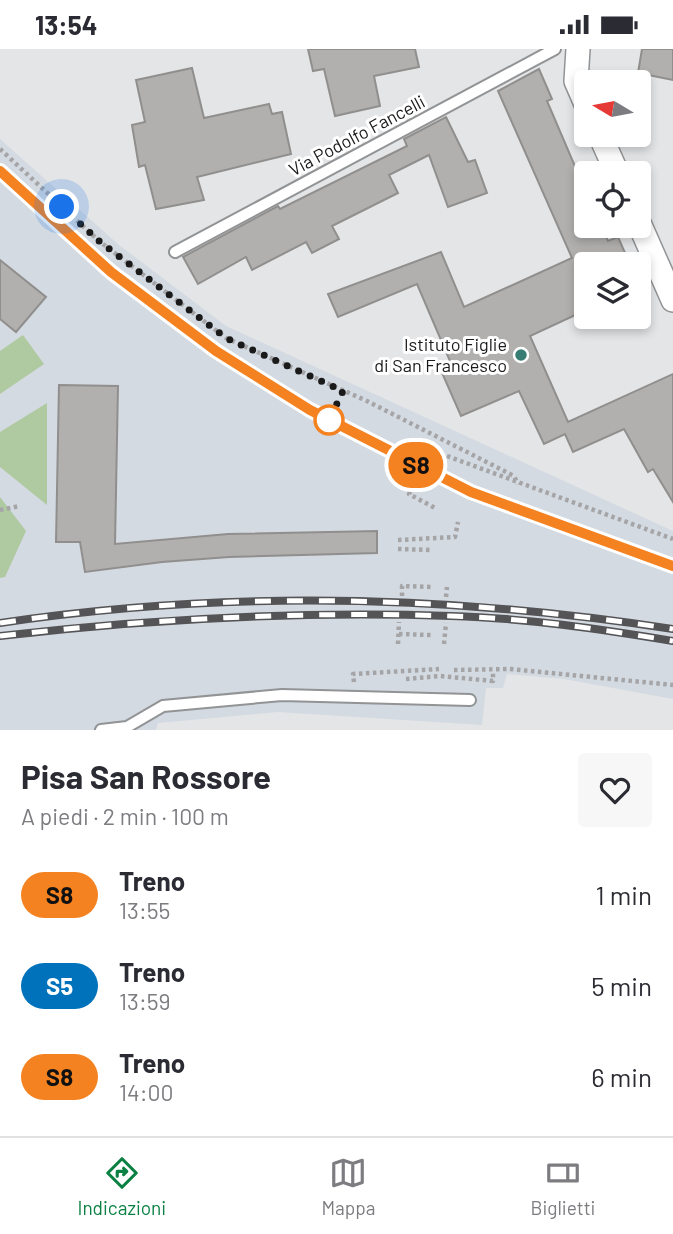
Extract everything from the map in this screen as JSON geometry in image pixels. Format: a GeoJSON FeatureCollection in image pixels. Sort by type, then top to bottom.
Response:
{"type":"FeatureCollection","features":[{"type":"Feature","properties":{"kind":"street"},"geometry":{"type":"LineString","coordinates":[[558,49],[574,77]]}},
{"type":"Feature","properties":{"kind":"street"},"geometry":{"type":"LineString","coordinates":[[577,70],[578,49]]}},
{"type":"Feature","properties":{"kind":"street"},"geometry":{"type":"LineString","coordinates":[[646,238],[673,300]]}},
{"type":"Feature","properties":{"kind":"lane","name":"Via Podolfo Fancelli"},"geometry":{"type":"LineString","coordinates":[[175,252],[558,49]]}},
{"type":"Feature","properties":{"kind":"lane"},"geometry":{"type":"LineString","coordinates":[[102,730],[127,727],[163,706],[282,695],[470,700]]}},
{"type":"Feature","properties":{"kind":"path"},"geometry":{"type":"LineString","coordinates":[[0,149],[99,241],[226,338],[367,401],[514,476],[518,484]]}},
{"type":"Feature","properties":{"kind":"path"},"geometry":{"type":"LineString","coordinates":[[447,456],[673,539]]}},
{"type":"Feature","properties":{"kind":"path"},"geometry":{"type":"LineString","coordinates":[[413,485],[409,495],[435,509]]}},
{"type":"Feature","properties":{"kind":"path"},"geometry":{"type":"LineString","coordinates":[[0,510],[20,506]]}},
{"type":"Feature","properties":{"kind":"path"},"geometry":{"type":"LineString","coordinates":[[398,540],[455,537],[458,522]]}},
{"type":"Feature","properties":{"kind":"path"},"geometry":{"type":"LineString","coordinates":[[398,549],[433,550]]}},
{"type":"Feature","properties":{"kind":"path"},"geometry":{"type":"LineString","coordinates":[[402,596],[402,586],[432,587]]}},
{"type":"Feature","properties":{"kind":"path"},"geometry":{"type":"LineString","coordinates":[[446,597],[447,587]]}},
{"type":"Feature","properties":{"kind":"path"},"geometry":{"type":"LineString","coordinates":[[398,644],[399,622]]}},
{"type":"Feature","properties":{"kind":"path"},"geometry":{"type":"LineString","coordinates":[[444,645],[446,624]]}},
{"type":"Feature","properties":{"kind":"path"},"geometry":{"type":"LineString","coordinates":[[399,634],[431,635]]}},
{"type":"Feature","properties":{"kind":"path"},"geometry":{"type":"LineString","coordinates":[[366,683],[354,684],[353,674],[439,669]]}},
{"type":"Feature","properties":{"kind":"path"},"geometry":{"type":"LineString","coordinates":[[454,670],[510,669],[673,685]]}},
{"type":"Feature","properties":{"kind":"path"},"geometry":{"type":"LineString","coordinates":[[403,680],[440,676],[493,681],[493,671]]}},
{"type":"Feature","properties":{"kind":"shaded area"},"geometry":{"type":"Polygon","coordinates":[[[0,139],[119,245],[226,326],[673,531],[673,699],[564,679],[507,674],[503,688],[486,688],[482,725],[278,712],[158,723],[156,730],[0,730],[0,139]]]}},
{"type":"Feature","properties":{"kind":"green space"},"geometry":{"type":"Polygon","coordinates":[[[23,335],[44,364],[0,394],[0,351],[23,335]]]}},
{"type":"Feature","properties":{"kind":"green space"},"geometry":{"type":"Polygon","coordinates":[[[47,403],[47,505],[0,467],[0,432],[47,403]]]}},
{"type":"Feature","properties":{"kind":"green space"},"geometry":{"type":"Polygon","coordinates":[[[0,497],[26,531],[5,577],[0,578],[0,497]]]}},
{"type":"Feature","properties":{"kind":"building"},"geometry":{"type":"Polygon","coordinates":[[[308,49],[415,49],[419,67],[374,76],[380,106],[335,116],[324,69],[313,71],[308,49]]]}},
{"type":"Feature","properties":{"kind":"building"},"geometry":{"type":"Polygon","coordinates":[[[642,49],[673,49],[673,80],[651,76],[651,70],[638,70],[642,49]]]}},
{"type":"Feature","properties":{"kind":"building"},"geometry":{"type":"Polygon","coordinates":[[[192,68],[204,118],[269,104],[272,114],[282,112],[291,154],[197,177],[204,200],[156,209],[145,165],[139,167],[132,125],[145,122],[136,80],[192,68]]]}},
{"type":"Feature","properties":{"kind":"building"},"geometry":{"type":"Polygon","coordinates":[[[539,69],[552,99],[547,101],[574,164],[574,238],[607,238],[608,241],[618,238],[625,252],[574,252],[574,316],[530,336],[568,422],[673,374],[673,502],[653,469],[648,472],[624,429],[573,452],[565,434],[544,444],[519,391],[461,416],[439,366],[450,361],[417,284],[338,317],[328,294],[441,252],[464,307],[572,258],[498,91],[539,69]]]}},
{"type":"Feature","properties":{"kind":"building"},"geometry":{"type":"Polygon","coordinates":[[[446,117],[468,162],[475,160],[487,193],[448,207],[429,155],[389,175],[398,193],[332,226],[339,239],[312,253],[306,242],[252,270],[246,257],[198,284],[183,257],[278,206],[280,209],[407,146],[404,139],[446,117]]]}},
{"type":"Feature","properties":{"kind":"building"},"geometry":{"type":"Polygon","coordinates":[[[0,260],[46,297],[16,332],[0,319],[0,260]]]}},
{"type":"Feature","properties":{"kind":"building"},"geometry":{"type":"Polygon","coordinates":[[[59,385],[118,386],[115,544],[228,534],[377,531],[377,553],[229,557],[85,572],[80,542],[56,542],[59,385]]]}},
{"type":"Feature","properties":{"kind":"railway"},"geometry":{"type":"LineString","coordinates":[[0,171],[108,267],[164,310],[280,390],[341,426],[404,460],[495,502],[673,566]]}},
{"type":"Feature","properties":{"kind":"railway"},"geometry":{"type":"LineString","coordinates":[[0,623],[168,605],[336,601],[505,609],[673,629]]}},
{"type":"Feature","properties":{"kind":"railway"},"geometry":{"type":"LineString","coordinates":[[0,636],[225,618],[395,615],[479,617],[535,622],[673,641]]}},
{"type":"Feature","properties":{"kind":"train","name":"S8"},"geometry":{"type":"LineString","coordinates":[[0,171],[111,272],[216,351],[310,410],[378,447],[471,492],[673,566]]}},
{"type":"Feature","properties":{"kind":"place","name":"Istituto Figlie di San Francesco"},"geometry":{"type":"Point","coordinates":[521,355]}},
{"type":"Feature","properties":{"kind":"route"},"geometry":{"type":"LineString","coordinates":[[62,207],[99,241],[226,338],[343,391],[329,420]]}}]}
